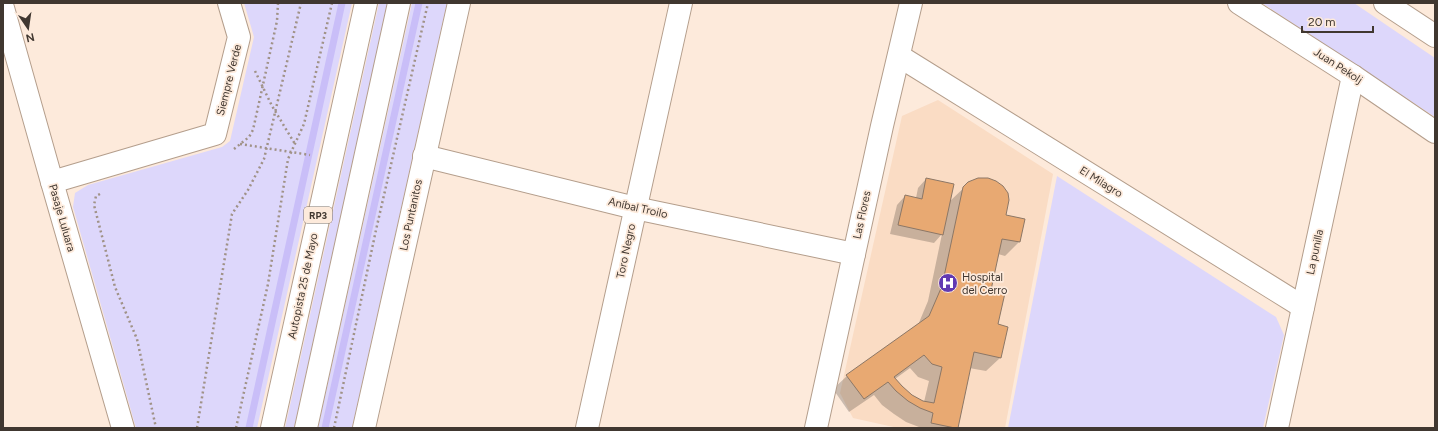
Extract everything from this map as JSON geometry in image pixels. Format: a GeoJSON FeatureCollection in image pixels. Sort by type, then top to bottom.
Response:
{"type":"FeatureCollection","features":[{"type":"Feature","properties":{"kind":"street","name":"Siempre Verde"},"geometry":{"type":"LineString","coordinates":[[215,134],[239,37],[229,3]]}},
{"type":"Feature","properties":{"kind":"street","name":"Autopista 25 de Mayo"},"geometry":{"type":"LineString","coordinates":[[272,428],[366,3]]}},
{"type":"Feature","properties":{"kind":"street"},"geometry":{"type":"LineString","coordinates":[[306,428],[399,3]]}},
{"type":"Feature","properties":{"kind":"street","name":"Los Puntanitos"},"geometry":{"type":"LineString","coordinates":[[364,428],[459,3]]}},
{"type":"Feature","properties":{"kind":"street","name":"Toro Negro"},"geometry":{"type":"LineString","coordinates":[[587,428],[681,3]]}},
{"type":"Feature","properties":{"kind":"street","name":"Las Flores"},"geometry":{"type":"LineString","coordinates":[[822,427],[854,254],[911,3]]}},
{"type":"Feature","properties":{"kind":"street","name":"Juan Pekolj"},"geometry":{"type":"LineString","coordinates":[[1239,3],[1353,76],[1435,132]]}},
{"type":"Feature","properties":{"kind":"street"},"geometry":{"type":"LineString","coordinates":[[1386,3],[1435,36]]}},
{"type":"Feature","properties":{"kind":"street","name":"Pasaje Luluara"},"geometry":{"type":"LineString","coordinates":[[3,8],[124,428]]}},
{"type":"Feature","properties":{"kind":"street","name":"El Milagro"},"geometry":{"type":"LineString","coordinates":[[899,56],[1303,308]]}},
{"type":"Feature","properties":{"kind":"street","name":"La punilla"},"geometry":{"type":"LineString","coordinates":[[1277,428],[1353,76]]}},
{"type":"Feature","properties":{"kind":"street"},"geometry":{"type":"LineString","coordinates":[[52,182],[215,134]]}},
{"type":"Feature","properties":{"kind":"street","name":"Aníbal Troilo"},"geometry":{"type":"LineString","coordinates":[[424,156],[635,208],[854,254]]}},
{"type":"Feature","properties":{"kind":"path"},"geometry":{"type":"LineString","coordinates":[[233,150],[249,138],[253,130],[277,21],[278,3]]}},
{"type":"Feature","properties":{"kind":"path"},"geometry":{"type":"LineString","coordinates":[[197,428],[232,214],[248,190],[264,160],[301,3]]}},
{"type":"Feature","properties":{"kind":"path"},"geometry":{"type":"LineString","coordinates":[[236,428],[268,284],[288,159],[304,124],[332,3]]}},
{"type":"Feature","properties":{"kind":"path"},"geometry":{"type":"LineString","coordinates":[[334,428],[376,230],[428,3]]}},
{"type":"Feature","properties":{"kind":"path"},"geometry":{"type":"LineString","coordinates":[[239,37],[276,112],[295,144]]}},
{"type":"Feature","properties":{"kind":"path"},"geometry":{"type":"LineString","coordinates":[[215,134],[240,144],[313,155]]}},
{"type":"Feature","properties":{"kind":"path"},"geometry":{"type":"LineString","coordinates":[[105,190],[96,196],[94,205],[115,287],[137,340],[156,428]]}},
{"type":"Feature","properties":{"kind":"shaded area"},"geometry":{"type":"Polygon","coordinates":[[[244,3],[352,3],[257,428],[136,428],[73,207],[75,193],[88,185],[222,147],[230,141],[254,37],[244,3]]]}},
{"type":"Feature","properties":{"kind":"shaded area"},"geometry":{"type":"Polygon","coordinates":[[[379,3],[388,3],[294,428],[285,428],[379,3]]]}},
{"type":"Feature","properties":{"kind":"shaded area"},"geometry":{"type":"Polygon","coordinates":[[[412,3],[447,3],[352,428],[318,428],[412,3]]]}},
{"type":"Feature","properties":{"kind":"shaded area"},"geometry":{"type":"Polygon","coordinates":[[[1262,3],[1354,3],[1435,58],[1435,117],[1262,3]]]}},
{"type":"Feature","properties":{"kind":"shaded area","name":"Hospital del Cerro"},"geometry":{"type":"Polygon","coordinates":[[[938,100],[1053,174],[1005,428],[898,428],[853,418],[840,393],[902,116],[938,100]]]}},
{"type":"Feature","properties":{"kind":"shaded area"},"geometry":{"type":"Polygon","coordinates":[[[1057,176],[1276,317],[1284,335],[1263,428],[1008,428],[1057,176]]]}},
{"type":"Feature","properties":{"kind":"building"},"geometry":{"type":"Polygon","coordinates":[[[926,178],[954,184],[943,235],[898,225],[905,195],[922,199],[926,178]]]}},
{"type":"Feature","properties":{"kind":"building"},"geometry":{"type":"Polygon","coordinates":[[[978,178],[988,178],[996,181],[1003,186],[1008,193],[1009,200],[1006,215],[1025,219],[1020,242],[1002,239],[991,290],[1005,293],[998,324],[1008,327],[1001,358],[974,352],[958,428],[955,428],[931,423],[933,413],[908,401],[888,382],[864,399],[846,375],[929,316],[942,286],[963,187],[968,182],[978,178]],[[924,355],[894,377],[912,395],[923,401],[934,403],[942,367],[932,364],[924,355]]]}},
{"type":"Feature","properties":{"kind":"waterway"},"geometry":{"type":"LineString","coordinates":[[249,428],[342,3]]}},
{"type":"Feature","properties":{"kind":"waterway"},"geometry":{"type":"LineString","coordinates":[[325,428],[419,3]]}},
{"type":"Feature","properties":{"kind":"place","name":"Hospital del Cerro"},"geometry":{"type":"Point","coordinates":[948,283]}}]}
